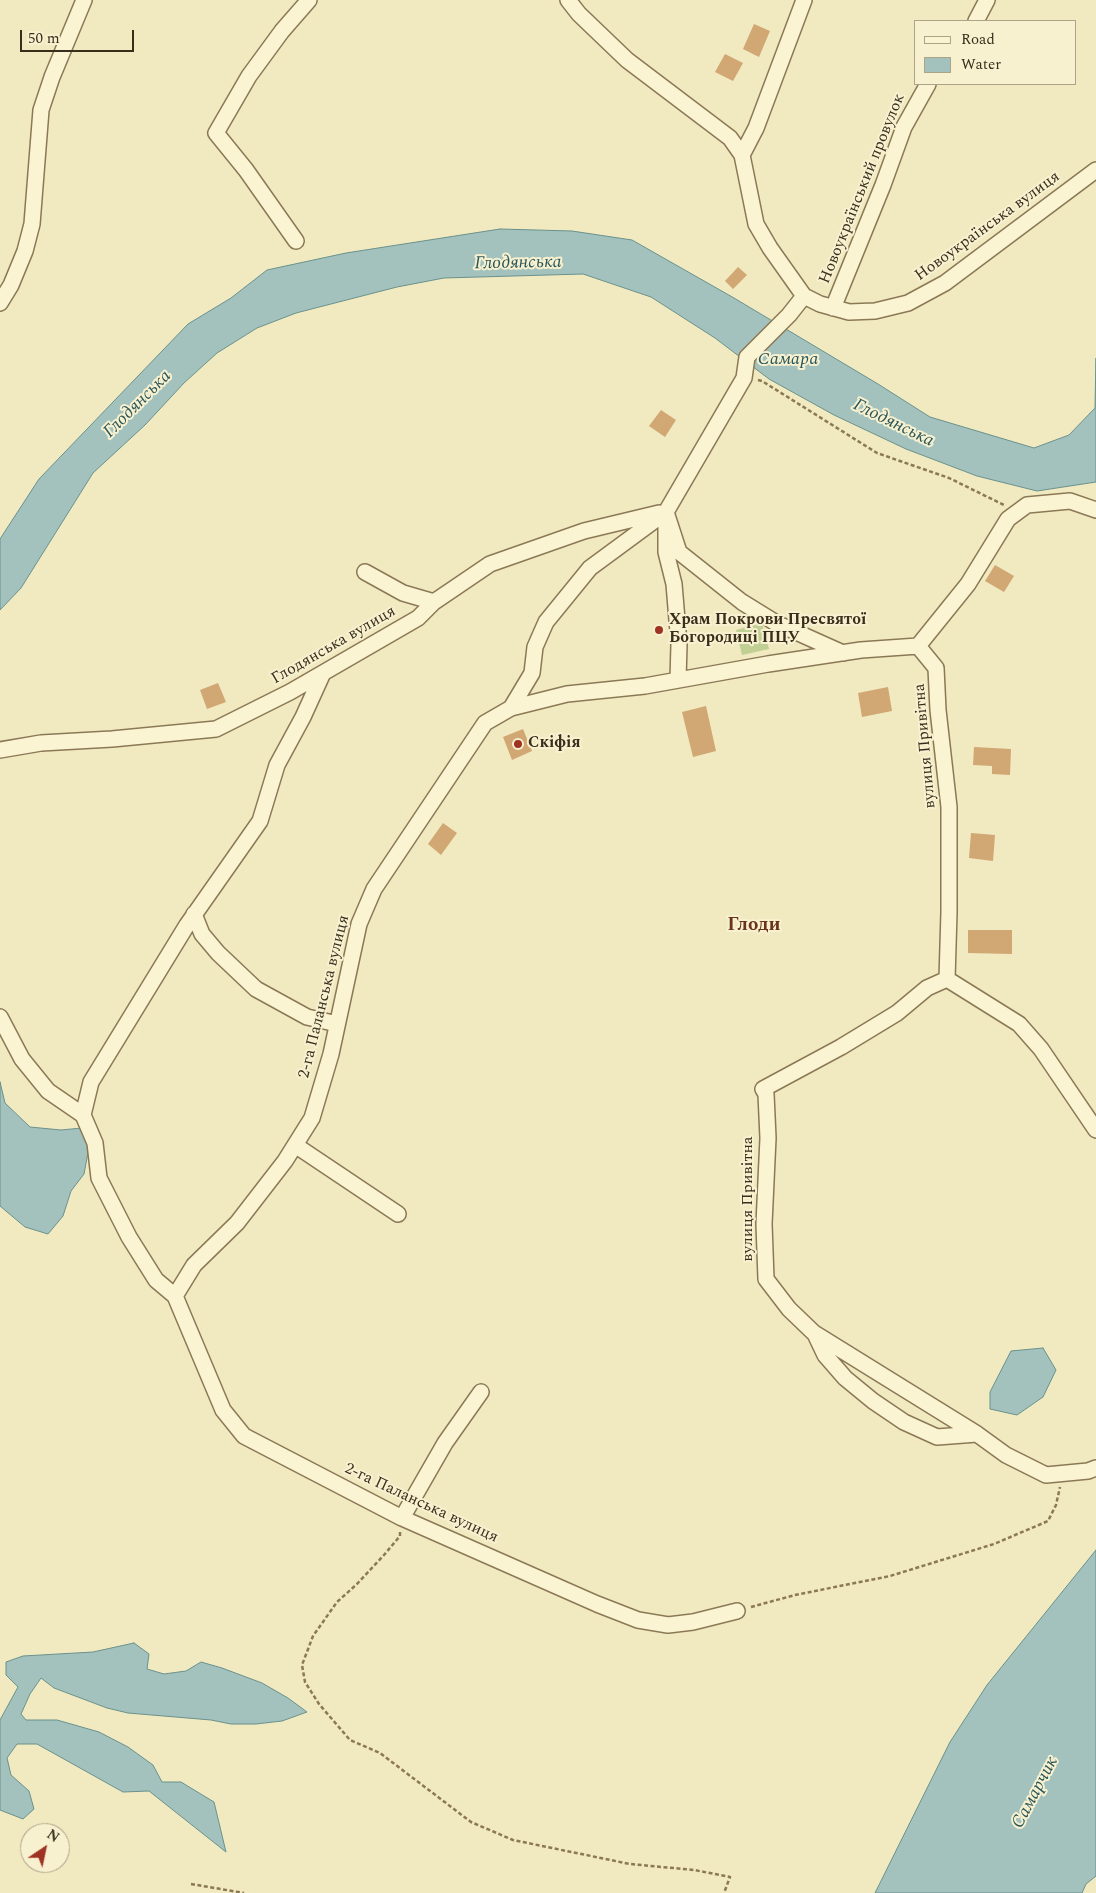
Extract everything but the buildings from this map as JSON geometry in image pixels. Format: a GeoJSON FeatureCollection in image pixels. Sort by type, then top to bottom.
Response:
{"type":"FeatureCollection","features":[{"type":"Feature","properties":{"kind":"street"},"geometry":{"type":"LineString","coordinates":[[0,303],[15,276],[25,252],[32,224],[41,110],[52,77],[84,0]]}},
{"type":"Feature","properties":{"kind":"street"},"geometry":{"type":"LineString","coordinates":[[296,241],[246,170],[216,133],[249,76],[282,31],[308,0]]}},
{"type":"Feature","properties":{"kind":"street"},"geometry":{"type":"LineString","coordinates":[[511,708],[532,673],[535,647],[546,622],[590,568],[666,512],[744,378],[747,356],[789,315],[804,296],[770,248],[756,224],[742,154],[730,138],[626,60],[579,14],[568,0]]}},
{"type":"Feature","properties":{"kind":"street"},"geometry":{"type":"LineString","coordinates":[[742,154],[756,128],[804,0]]}},
{"type":"Feature","properties":{"kind":"street"},"geometry":{"type":"LineString","coordinates":[[977,20],[987,0]]}},
{"type":"Feature","properties":{"kind":"street","name":"Новоукраїнський провулок"},"geometry":{"type":"LineString","coordinates":[[833,308],[883,186],[904,127],[927,85]]}},
{"type":"Feature","properties":{"kind":"street","name":"Новоукраїнська вулиця"},"geometry":{"type":"LineString","coordinates":[[804,296],[820,304],[849,312],[875,311],[908,303],[945,283],[1096,170]]}},
{"type":"Feature","properties":{"kind":"street"},"geometry":{"type":"LineString","coordinates":[[511,708],[567,694],[645,686],[843,653],[918,646],[968,584],[1008,519],[1027,505],[1070,501],[1096,510]]}},
{"type":"Feature","properties":{"kind":"street"},"geometry":{"type":"LineString","coordinates":[[666,512],[679,552],[742,602],[776,623],[843,653]]}},
{"type":"Feature","properties":{"kind":"street"},"geometry":{"type":"LineString","coordinates":[[666,512],[666,552],[674,584],[679,644],[678,680]]}},
{"type":"Feature","properties":{"kind":"street","name":"Глодянська вулиця"},"geometry":{"type":"LineString","coordinates":[[0,750],[41,744],[216,729],[290,692],[418,618],[434,602],[490,564],[584,531],[666,512]]}},
{"type":"Feature","properties":{"kind":"street"},"geometry":{"type":"LineString","coordinates":[[365,572],[403,593],[434,602]]}},
{"type":"Feature","properties":{"kind":"street","name":"вулиця Привітна"},"geometry":{"type":"LineString","coordinates":[[918,646],[936,668],[938,710],[950,807],[947,979],[927,988],[897,1013],[841,1047],[763,1089],[766,1094],[768,1138],[764,1224],[766,1279],[789,1309],[814,1333],[977,1434],[1006,1455],[1046,1475],[1088,1471],[1096,1468]]}},
{"type":"Feature","properties":{"kind":"street"},"geometry":{"type":"LineString","coordinates":[[0,1016],[22,1059],[48,1091],[82,1115],[91,1082],[194,914],[260,821],[277,765],[303,717],[323,673]]}},
{"type":"Feature","properties":{"kind":"street","name":"2-га Паланська вулиця"},"geometry":{"type":"LineString","coordinates":[[175,1296],[194,1265],[237,1223],[285,1161],[312,1118],[331,1054],[359,924],[374,889],[485,723],[511,708]]}},
{"type":"Feature","properties":{"kind":"street"},"geometry":{"type":"LineString","coordinates":[[194,914],[202,934],[256,989],[307,1017],[337,1024]]}},
{"type":"Feature","properties":{"kind":"street"},"geometry":{"type":"LineString","coordinates":[[947,979],[1019,1024],[1041,1049],[1096,1130]]}},
{"type":"Feature","properties":{"kind":"street","name":"2-га Паланська вулиця"},"geometry":{"type":"LineString","coordinates":[[82,1115],[95,1143],[99,1178],[129,1237],[156,1280],[175,1296],[223,1410],[244,1436],[402,1518],[597,1604],[638,1620],[668,1625],[693,1622],[736,1611]]}},
{"type":"Feature","properties":{"kind":"street"},"geometry":{"type":"LineString","coordinates":[[295,1145],[398,1214]]}},
{"type":"Feature","properties":{"kind":"street"},"geometry":{"type":"LineString","coordinates":[[814,1333],[825,1354],[845,1378],[873,1401],[904,1422],[937,1437],[977,1434]]}},
{"type":"Feature","properties":{"kind":"street"},"geometry":{"type":"LineString","coordinates":[[402,1518],[445,1443],[481,1392]]}},
{"type":"Feature","properties":{"kind":"path"},"geometry":{"type":"LineString","coordinates":[[744,378],[762,381],[877,453],[949,478],[991,498],[1016,513]]}},
{"type":"Feature","properties":{"kind":"path"},"geometry":{"type":"LineString","coordinates":[[736,1611],[794,1595],[890,1576],[994,1544],[1048,1521],[1056,1505],[1063,1474]]}},
{"type":"Feature","properties":{"kind":"path"},"geometry":{"type":"LineString","coordinates":[[402,1518],[400,1536],[357,1584],[337,1602],[313,1636],[302,1665],[305,1682],[319,1704],[337,1726],[350,1740],[380,1753],[471,1822],[513,1840],[630,1864],[694,1870],[730,1877],[724,1893]]}},
{"type":"Feature","properties":{"kind":"path"},"geometry":{"type":"LineString","coordinates":[[191,1884],[244,1893]]}},
{"type":"Feature","properties":{"kind":"green space"},"geometry":{"type":"Polygon","coordinates":[[[762,623],[769,649],[742,655],[736,630],[762,623]]]}},
{"type":"Feature","properties":{"kind":"water","name":"Самара"},"geometry":{"type":"Polygon","coordinates":[[[500,229],[572,231],[632,240],[734,298],[930,417],[1034,448],[1069,435],[1095,408],[1096,358],[1096,482],[1037,491],[977,476],[906,449],[834,415],[769,379],[715,338],[651,297],[583,274],[444,278],[397,287],[296,313],[257,328],[217,353],[184,383],[145,425],[93,473],[21,588],[0,610],[0,539],[39,479],[188,324],[231,298],[267,270],[346,253],[500,229]]]}},
{"type":"Feature","properties":{"kind":"water"},"geometry":{"type":"Polygon","coordinates":[[[0,1082],[5,1103],[30,1127],[61,1130],[82,1128],[89,1147],[84,1174],[71,1191],[63,1216],[48,1234],[25,1227],[0,1206],[0,1082]]]}},
{"type":"Feature","properties":{"kind":"water"},"geometry":{"type":"Polygon","coordinates":[[[1043,1348],[1056,1370],[1043,1397],[1017,1415],[990,1409],[990,1392],[1011,1351],[1043,1348]]]}},
{"type":"Feature","properties":{"kind":"water","name":"Самарчик"},"geometry":{"type":"Polygon","coordinates":[[[1096,1550],[1096,1876],[1086,1884],[1082,1893],[875,1893],[950,1742],[987,1685],[1096,1550]]]}},
{"type":"Feature","properties":{"kind":"water"},"geometry":{"type":"Polygon","coordinates":[[[134,1643],[149,1654],[147,1669],[164,1674],[186,1671],[201,1662],[262,1683],[307,1712],[282,1721],[256,1724],[231,1724],[211,1720],[128,1713],[107,1708],[54,1688],[41,1678],[30,1694],[21,1714],[26,1720],[57,1720],[99,1732],[128,1747],[153,1765],[162,1782],[181,1782],[214,1802],[226,1852],[149,1791],[123,1792],[37,1744],[17,1744],[7,1758],[11,1775],[29,1791],[34,1809],[23,1819],[0,1810],[0,1720],[18,1687],[6,1675],[6,1662],[23,1656],[93,1652],[134,1643]]]}},
{"type":"Feature","properties":{"kind":"place","name":"Храм Покрови Пресвятої Богородиці ПЦУ"},"geometry":{"type":"Point","coordinates":[659,630]}},
{"type":"Feature","properties":{"kind":"place","name":"Скіфія"},"geometry":{"type":"Point","coordinates":[518,744]}},
{"type":"Feature","properties":{"kind":"district","name":"Глоди"},"geometry":{"type":"Point","coordinates":[754,926]}},
{"type":"Feature","properties":{"kind":"water label","name":"Глодянська"},"geometry":{"type":"Point","coordinates":[518,264]}},
{"type":"Feature","properties":{"kind":"water label","name":"Глодянська"},"geometry":{"type":"Point","coordinates":[138,405]}},
{"type":"Feature","properties":{"kind":"water label","name":"Глодянська"},"geometry":{"type":"Point","coordinates":[893,424]}}]}
